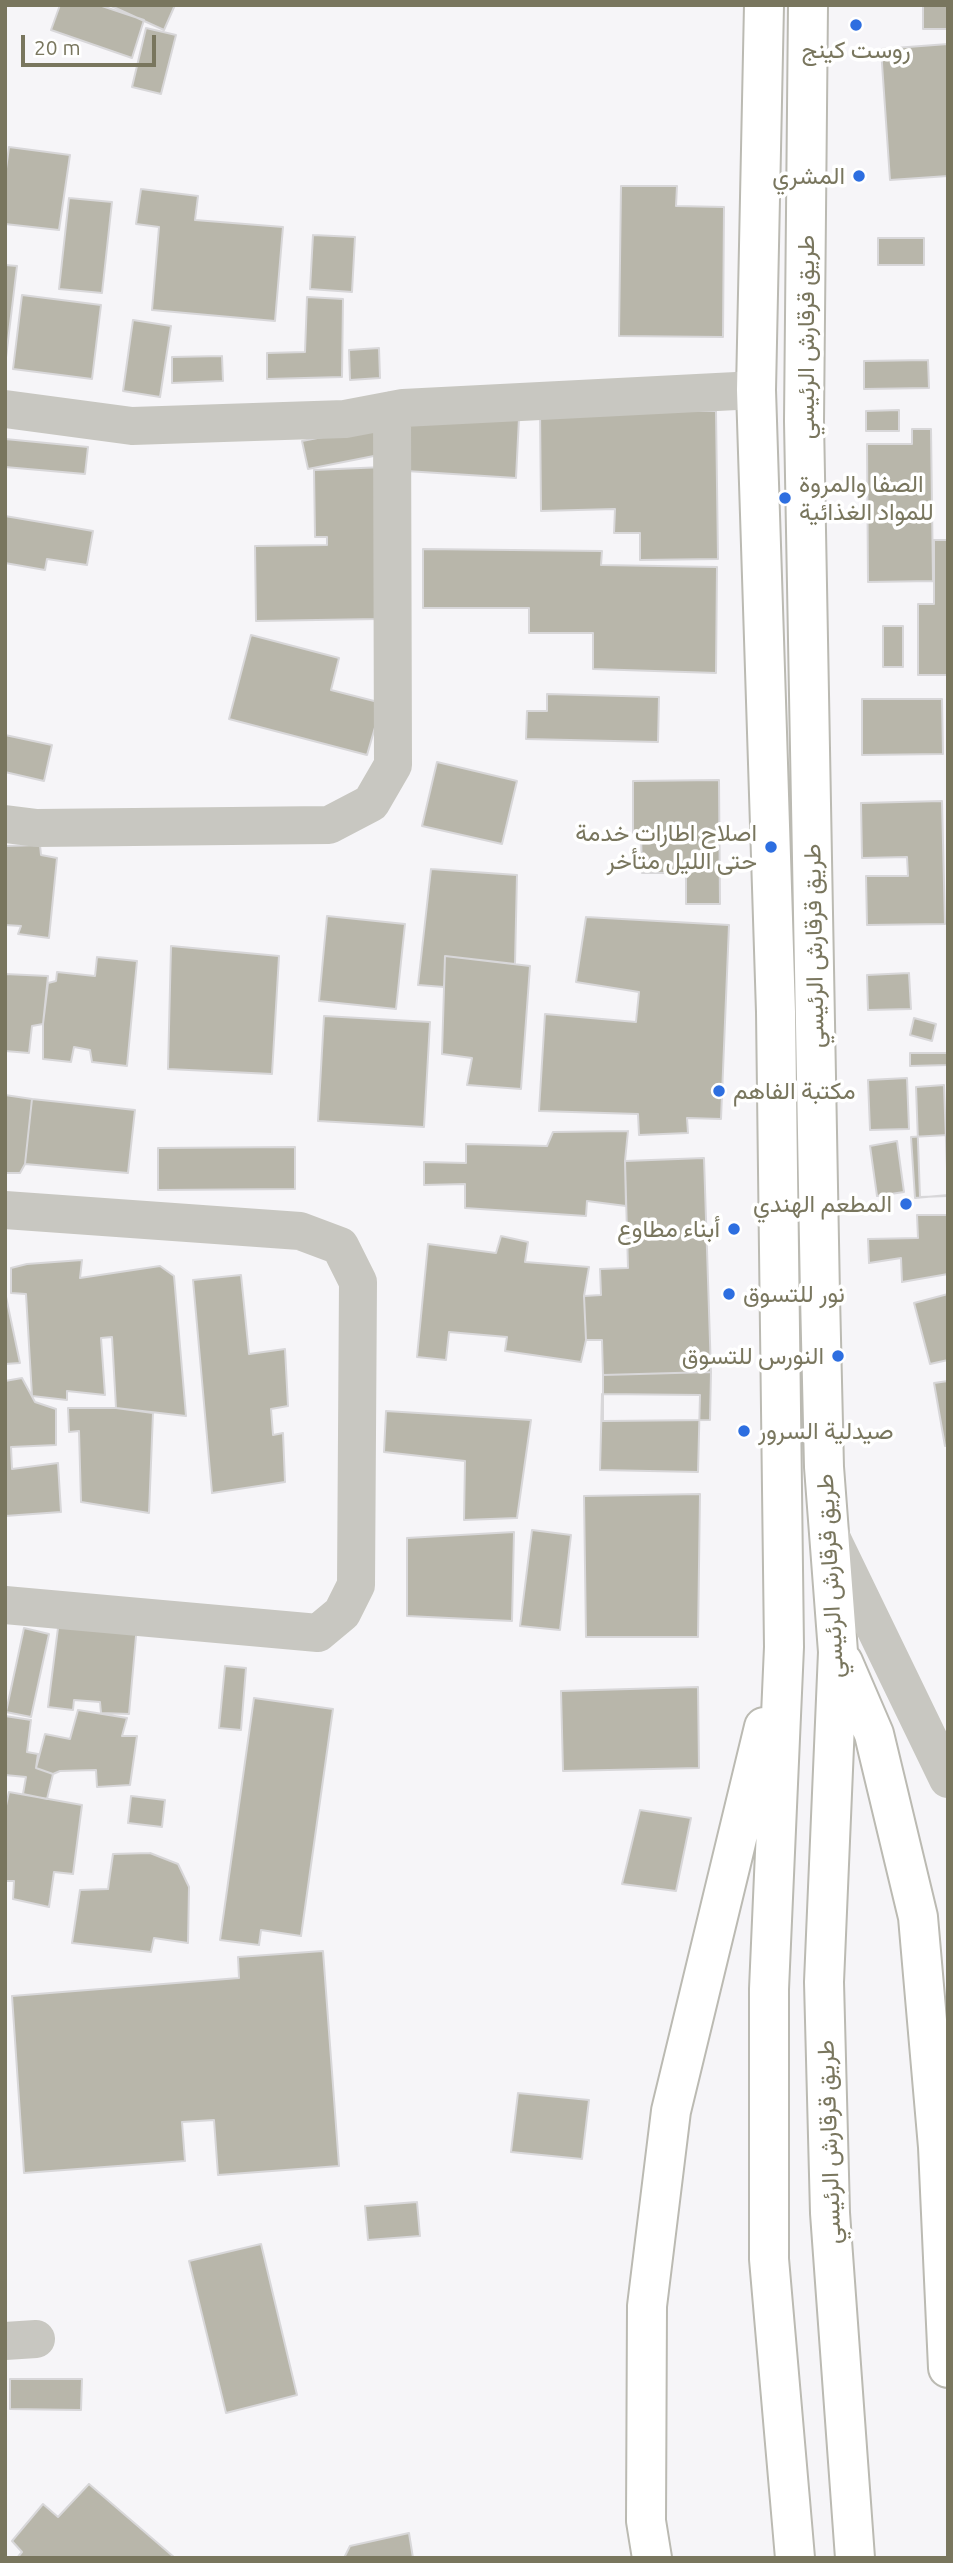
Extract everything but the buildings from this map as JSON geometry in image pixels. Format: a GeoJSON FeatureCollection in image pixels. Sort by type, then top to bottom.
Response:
{"type":"FeatureCollection","features":[{"type":"Feature","properties":{"kind":"main road","name":"طريق قرقارش الرئيسي"},"geometry":{"type":"LineString","coordinates":[[764,5],[756,390],[776,1012],[784,1647],[769,1989],[769,2259],[795,2558]]}},
{"type":"Feature","properties":{"kind":"main road","name":"طريق قرقارش الرئيسي"},"geometry":{"type":"LineString","coordinates":[[808,5],[804,421],[824,1454],[838,1652],[824,1982],[830,2213],[855,2558]]}},
{"type":"Feature","properties":{"kind":"main road"},"geometry":{"type":"LineString","coordinates":[[646,2546],[647,2306],[671,2111],[784,1647]]}},
{"type":"Feature","properties":{"kind":"main road"},"geometry":{"type":"LineString","coordinates":[[838,1652],[874,1734],[918,1917],[938,2147],[948,2368]]}},
{"type":"Feature","properties":{"kind":"street"},"geometry":{"type":"LineString","coordinates":[[5,409],[132,426],[345,419],[393,410],[529,400],[756,390]]}},
{"type":"Feature","properties":{"kind":"street"},"geometry":{"type":"LineString","coordinates":[[5,824],[37,828],[329,825],[371,803],[393,765],[393,410]]}},
{"type":"Feature","properties":{"kind":"street"},"geometry":{"type":"LineString","coordinates":[[5,1210],[300,1231],[340,1246],[358,1282],[356,1586],[342,1613],[317,1633],[5,1605]]}},
{"type":"Feature","properties":{"kind":"street"},"geometry":{"type":"LineString","coordinates":[[829,1533],[948,1779]]}},
{"type":"Feature","properties":{"kind":"place","name":"روست كينج"},"geometry":{"type":"Point","coordinates":[856,25]}},
{"type":"Feature","properties":{"kind":"place","name":"المشري"},"geometry":{"type":"Point","coordinates":[859,176]}},
{"type":"Feature","properties":{"kind":"place","name":"الصفا والمروة للمواد الغذائية"},"geometry":{"type":"Point","coordinates":[785,498]}},
{"type":"Feature","properties":{"kind":"place","name":"اصلاح اطارات خدمة حتى الليل متأخر"},"geometry":{"type":"Point","coordinates":[771,847]}},
{"type":"Feature","properties":{"kind":"place","name":"مكتبة الفاهم"},"geometry":{"type":"Point","coordinates":[719,1091]}},
{"type":"Feature","properties":{"kind":"place","name":"المطعم الهندي"},"geometry":{"type":"Point","coordinates":[906,1204]}},
{"type":"Feature","properties":{"kind":"place","name":"أبناء مطاوع"},"geometry":{"type":"Point","coordinates":[734,1229]}},
{"type":"Feature","properties":{"kind":"place","name":"نور للتسوق"},"geometry":{"type":"Point","coordinates":[729,1294]}},
{"type":"Feature","properties":{"kind":"place","name":"النورس للتسوق"},"geometry":{"type":"Point","coordinates":[838,1356]}},
{"type":"Feature","properties":{"kind":"place","name":"صيدلية السرور"},"geometry":{"type":"Point","coordinates":[744,1431]}}]}
